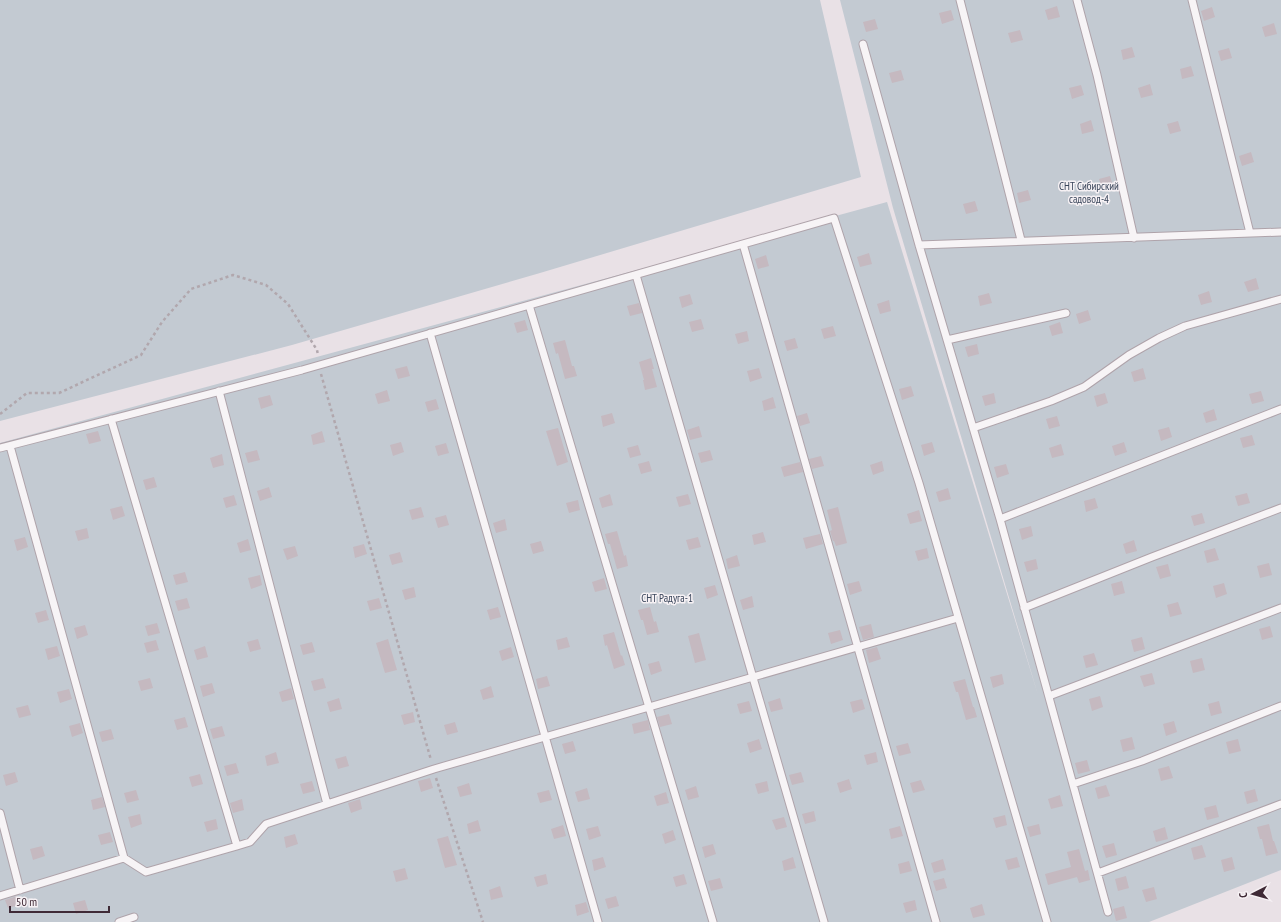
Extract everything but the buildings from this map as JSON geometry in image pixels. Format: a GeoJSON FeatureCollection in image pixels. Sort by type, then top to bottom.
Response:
{"type":"FeatureCollection","features":[{"type":"Feature","properties":{"kind":"lane"},"geometry":{"type":"LineString","coordinates":[[960,0],[1021,240]]}},
{"type":"Feature","properties":{"kind":"lane"},"geometry":{"type":"LineString","coordinates":[[1076,0],[1097,75],[1134,238]]}},
{"type":"Feature","properties":{"kind":"lane"},"geometry":{"type":"LineString","coordinates":[[1192,0],[1250,233]]}},
{"type":"Feature","properties":{"kind":"lane"},"geometry":{"type":"LineString","coordinates":[[863,44],[919,244],[1000,518],[1108,912]]}},
{"type":"Feature","properties":{"kind":"lane"},"geometry":{"type":"LineString","coordinates":[[0,448],[320,365],[834,218],[919,483],[1047,922]]}},
{"type":"Feature","properties":{"kind":"lane"},"geometry":{"type":"LineString","coordinates":[[919,244],[1281,232]]}},
{"type":"Feature","properties":{"kind":"lane"},"geometry":{"type":"LineString","coordinates":[[742,244],[936,922]]}},
{"type":"Feature","properties":{"kind":"lane"},"geometry":{"type":"LineString","coordinates":[[636,275],[824,922]]}},
{"type":"Feature","properties":{"kind":"lane"},"geometry":{"type":"LineString","coordinates":[[973,428],[1051,401],[1084,387],[1129,355],[1159,338],[1185,326],[1281,299]]}},
{"type":"Feature","properties":{"kind":"lane"},"geometry":{"type":"LineString","coordinates":[[529,305],[713,922]]}},
{"type":"Feature","properties":{"kind":"lane"},"geometry":{"type":"LineString","coordinates":[[947,340],[1066,313]]}},
{"type":"Feature","properties":{"kind":"lane"},"geometry":{"type":"LineString","coordinates":[[430,333],[598,922]]}},
{"type":"Feature","properties":{"kind":"lane"},"geometry":{"type":"LineString","coordinates":[[219,391],[327,804]]}},
{"type":"Feature","properties":{"kind":"lane"},"geometry":{"type":"LineString","coordinates":[[1000,518],[1281,409]]}},
{"type":"Feature","properties":{"kind":"lane"},"geometry":{"type":"LineString","coordinates":[[112,419],[237,846]]}},
{"type":"Feature","properties":{"kind":"lane"},"geometry":{"type":"LineString","coordinates":[[10,446],[124,858],[146,872],[250,842],[266,824],[434,769],[958,618]]}},
{"type":"Feature","properties":{"kind":"lane"},"geometry":{"type":"LineString","coordinates":[[1024,608],[1281,508]]}},
{"type":"Feature","properties":{"kind":"lane"},"geometry":{"type":"LineString","coordinates":[[1049,696],[1281,608]]}},
{"type":"Feature","properties":{"kind":"lane"},"geometry":{"type":"LineString","coordinates":[[1073,784],[1142,761],[1281,706]]}},
{"type":"Feature","properties":{"kind":"lane"},"geometry":{"type":"LineString","coordinates":[[1098,873],[1281,804]]}},
{"type":"Feature","properties":{"kind":"lane"},"geometry":{"type":"LineString","coordinates":[[0,813],[20,890]]}},
{"type":"Feature","properties":{"kind":"lane"},"geometry":{"type":"LineString","coordinates":[[0,896],[124,858]]}},
{"type":"Feature","properties":{"kind":"lane"},"geometry":{"type":"LineString","coordinates":[[119,922],[134,917]]}},
{"type":"Feature","properties":{"kind":"path"},"geometry":{"type":"LineString","coordinates":[[0,414],[27,393],[59,393],[141,355],[162,322],[191,289],[233,275],[266,285],[288,304],[318,350],[322,381],[434,769],[483,922]]}},
{"type":"Feature","properties":{"kind":"green space"},"geometry":{"type":"Polygon","coordinates":[[[0,0],[820,0],[861,177],[292,345],[0,421],[0,0]]]}},
{"type":"Feature","properties":{"kind":"green space","name":"СНТ Радуга-1"},"geometry":{"type":"Polygon","coordinates":[[[840,0],[1281,0],[1281,870],[1149,922],[0,922],[0,443],[887,202],[1038,695],[893,208],[840,0]]]}},
{"type":"Feature","properties":{"kind":"park label","name":"СНТ Сибирский садовод-4"},"geometry":{"type":"Point","coordinates":[1089,192]}}]}
